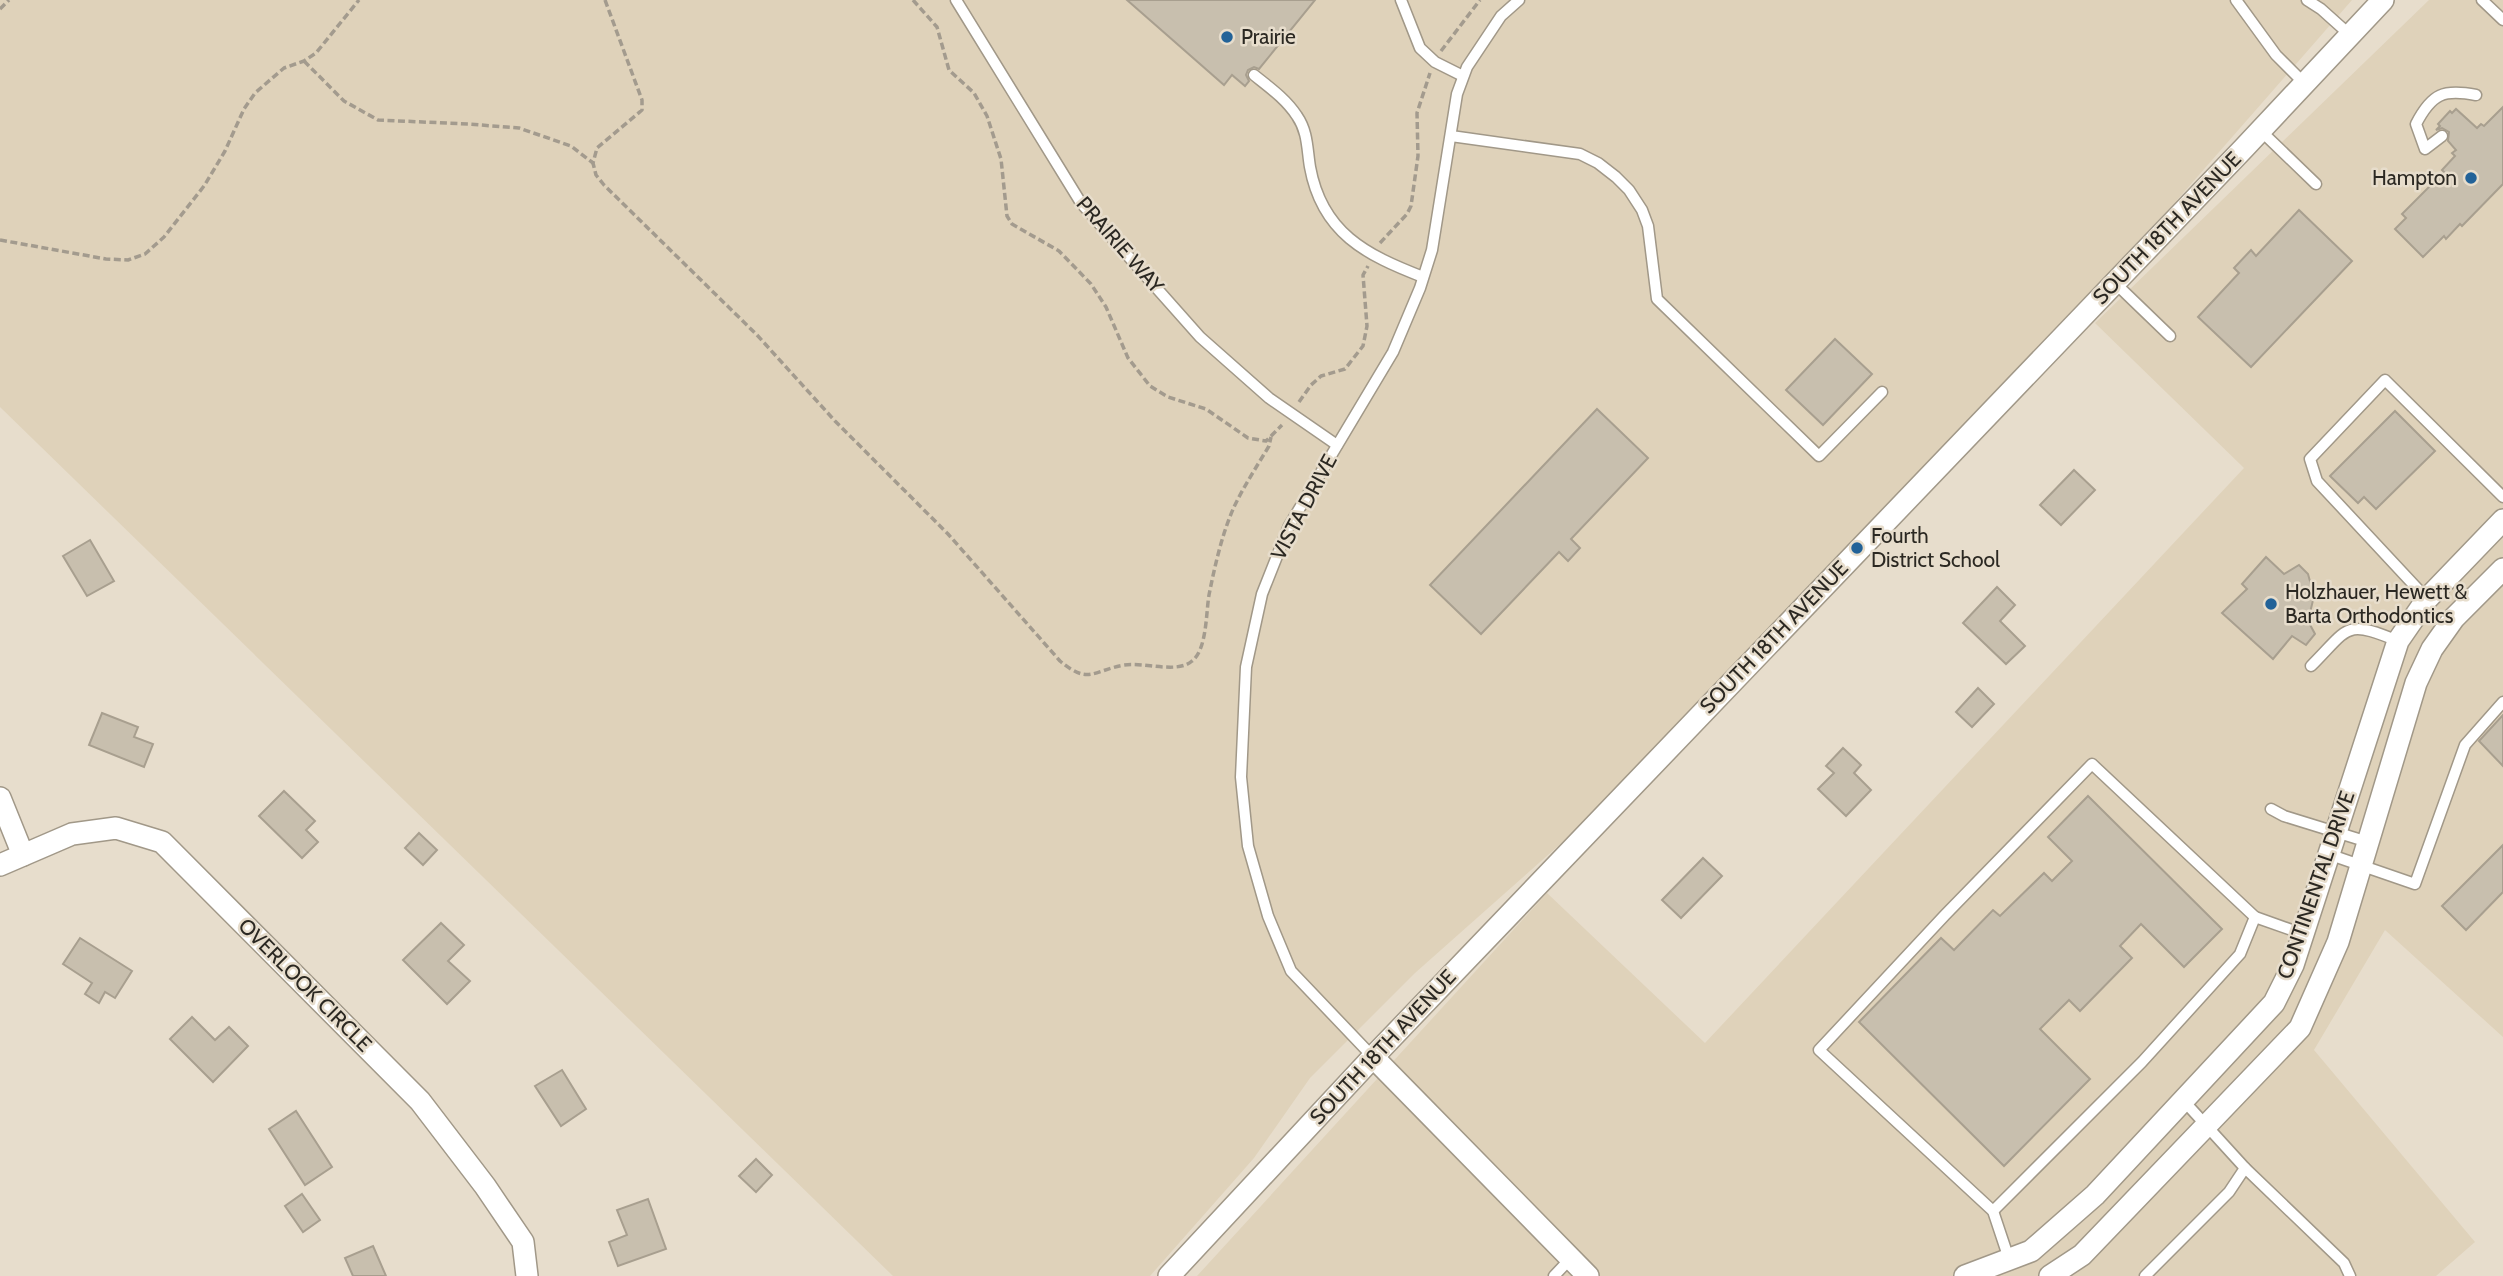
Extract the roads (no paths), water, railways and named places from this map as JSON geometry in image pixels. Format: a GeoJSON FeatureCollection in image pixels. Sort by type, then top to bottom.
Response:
{"type":"FeatureCollection","features":[{"type":"Feature","properties":{"kind":"street","name":"SOUTH 18TH AVENUE"},"geometry":{"type":"LineString","coordinates":[[1169,1276],[1373,1056],[2383,0]]}},
{"type":"Feature","properties":{"kind":"street","name":"CONTINENTAL DRIVE"},"geometry":{"type":"LineString","coordinates":[[1965,1276],[2031,1251],[2095,1195],[2274,1003],[2293,965],[2398,642],[2427,599],[2503,520]]}},
{"type":"Feature","properties":{"kind":"street","name":"CONTINENTAL DRIVE"},"geometry":{"type":"LineString","coordinates":[[2050,1276],[2082,1255],[2300,1028],[2338,942],[2416,682],[2432,649],[2454,618],[2503,569]]}},
{"type":"Feature","properties":{"kind":"street"},"geometry":{"type":"LineString","coordinates":[[0,798],[23,855]]}},
{"type":"Feature","properties":{"kind":"street","name":"OVERLOOK CIRCLE"},"geometry":{"type":"LineString","coordinates":[[0,865],[72,834],[116,828],[162,842],[420,1101],[485,1186],[523,1242],[527,1276]]}},
{"type":"Feature","properties":{"kind":"street"},"geometry":{"type":"LineString","coordinates":[[1373,1056],[1588,1276]]}},
{"type":"Feature","properties":{"kind":"lane","name":"PRAIRIE WAY"},"geometry":{"type":"LineString","coordinates":[[956,0],[1081,203],[1200,337],[1269,398],[1337,445]]}},
{"type":"Feature","properties":{"kind":"lane"},"geometry":{"type":"LineString","coordinates":[[1401,0],[1420,48],[1435,62],[1463,76]]}},
{"type":"Feature","properties":{"kind":"lane","name":"VISTA DRIVE"},"geometry":{"type":"LineString","coordinates":[[1373,1056],[1291,971],[1268,916],[1248,845],[1241,777],[1247,667],[1262,594],[1289,526],[1393,352],[1423,277],[1438,218],[1457,94],[1463,76],[1501,16],[1519,0]]}},
{"type":"Feature","properties":{"kind":"lane"},"geometry":{"type":"LineString","coordinates":[[2236,0],[2276,55],[2305,84]]}},
{"type":"Feature","properties":{"kind":"lane"},"geometry":{"type":"LineString","coordinates":[[2307,0],[2350,35]]}},
{"type":"Feature","properties":{"kind":"lane"},"geometry":{"type":"LineString","coordinates":[[2482,0],[2503,20]]}},
{"type":"Feature","properties":{"kind":"lane"},"geometry":{"type":"LineString","coordinates":[[1254,75],[1287,103],[1297,116],[1305,132],[1317,190],[1336,226],[1352,242],[1373,255],[1423,277]]}},
{"type":"Feature","properties":{"kind":"lane"},"geometry":{"type":"LineString","coordinates":[[2442,135],[2425,149],[2416,124],[2429,104],[2439,94],[2451,90],[2476,95]]}},
{"type":"Feature","properties":{"kind":"lane"},"geometry":{"type":"LineString","coordinates":[[2260,131],[2316,184]]}},
{"type":"Feature","properties":{"kind":"lane"},"geometry":{"type":"LineString","coordinates":[[1451,136],[1580,154],[1598,163],[1616,177],[1629,190],[1642,210],[1648,226],[1657,299],[1819,456],[1882,392]]}},
{"type":"Feature","properties":{"kind":"lane"},"geometry":{"type":"LineString","coordinates":[[2113,282],[2170,336]]}},
{"type":"Feature","properties":{"kind":"lane"},"geometry":{"type":"LineString","coordinates":[[2427,599],[2317,481],[2310,459],[2385,380],[2503,497]]}},
{"type":"Feature","properties":{"kind":"lane"},"geometry":{"type":"LineString","coordinates":[[2311,666],[2351,628],[2361,627],[2398,642]]}},
{"type":"Feature","properties":{"kind":"lane"},"geometry":{"type":"LineString","coordinates":[[2328,854],[2415,884],[2465,745],[2503,702]]}},
{"type":"Feature","properties":{"kind":"lane"},"geometry":{"type":"LineString","coordinates":[[2009,1259],[1993,1211],[1819,1050],[2092,764],[2255,917],[2303,934]]}},
{"type":"Feature","properties":{"kind":"lane"},"geometry":{"type":"LineString","coordinates":[[2271,809],[2284,816],[2368,842]]}},
{"type":"Feature","properties":{"kind":"lane"},"geometry":{"type":"LineString","coordinates":[[1993,1211],[2142,1062],[2240,954],[2255,917]]}},
{"type":"Feature","properties":{"kind":"lane"},"geometry":{"type":"LineString","coordinates":[[2183,1100],[2245,1168],[2344,1263],[2350,1276]]}},
{"type":"Feature","properties":{"kind":"lane"},"geometry":{"type":"LineString","coordinates":[[2145,1276],[2229,1192],[2245,1168]]}},
{"type":"Feature","properties":{"kind":"lane"},"geometry":{"type":"LineString","coordinates":[[1554,1276],[1571,1258]]}},
{"type":"Feature","properties":{"kind":"place","name":"Prairie"},"geometry":{"type":"Point","coordinates":[1227,37]}},
{"type":"Feature","properties":{"kind":"place","name":"Hampton"},"geometry":{"type":"Point","coordinates":[2471,178]}},
{"type":"Feature","properties":{"kind":"place","name":"Fourth District School"},"geometry":{"type":"Point","coordinates":[1857,548]}},
{"type":"Feature","properties":{"kind":"place","name":"Holzhauer, Hewett & Barta Orthodontics"},"geometry":{"type":"Point","coordinates":[2271,604]}}]}
